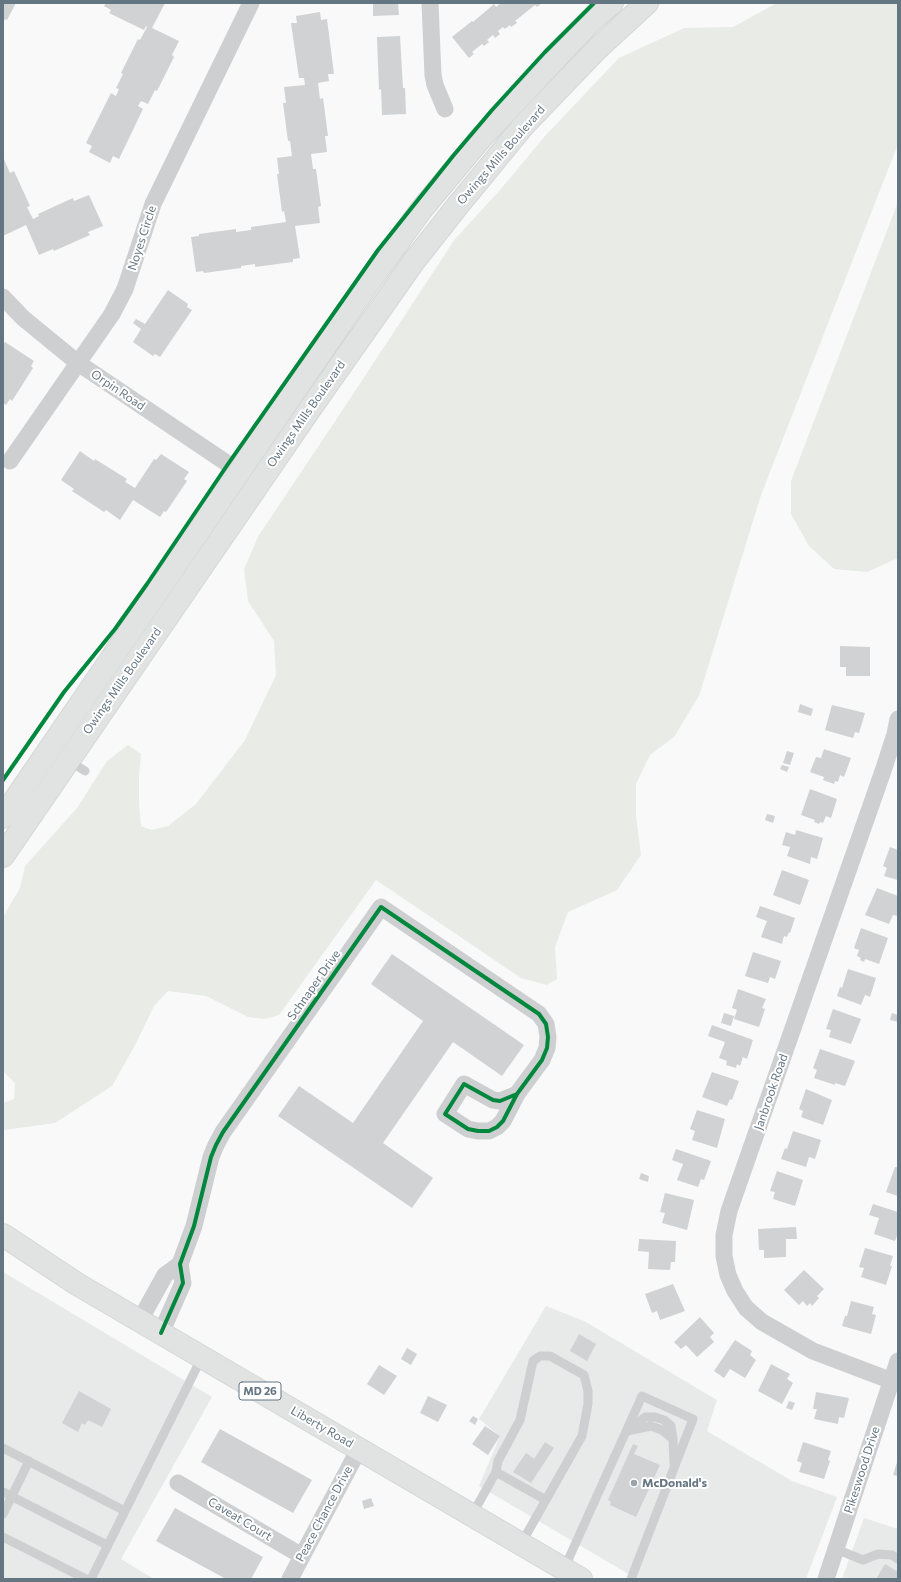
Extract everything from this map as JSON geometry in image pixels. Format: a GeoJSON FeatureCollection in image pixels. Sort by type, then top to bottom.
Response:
{"type":"FeatureCollection","features":[{"type":"Feature","properties":{"kind":"main road","name":"Owings Mills Boulevard"},"geometry":{"type":"LineString","coordinates":[[3,816],[367,285],[421,210],[481,138],[589,23],[612,3]]}},
{"type":"Feature","properties":{"kind":"main road","name":"Owings Mills Boulevard"},"geometry":{"type":"LineString","coordinates":[[3,856],[77,766],[314,402],[418,256],[524,125],[597,49],[647,3]]}},
{"type":"Feature","properties":{"kind":"main road","name":"Liberty Road"},"geometry":{"type":"LineString","coordinates":[[3,1235],[77,1284],[572,1574]]}},
{"type":"Feature","properties":{"kind":"street","name":"Noyes Circle"},"geometry":{"type":"LineString","coordinates":[[10,461],[112,314],[125,289],[153,204],[251,3]]}},
{"type":"Feature","properties":{"kind":"street"},"geometry":{"type":"LineString","coordinates":[[430,3],[433,75],[435,85],[445,109]]}},
{"type":"Feature","properties":{"kind":"street","name":"Orpin Road"},"geometry":{"type":"LineString","coordinates":[[3,298],[23,318],[78,363],[240,472]]}},
{"type":"Feature","properties":{"kind":"street","name":"Janbrook Road"},"geometry":{"type":"LineString","coordinates":[[892,1381],[813,1351],[762,1322],[746,1308],[735,1291],[728,1275],[724,1249],[724,1235],[729,1211],[883,771],[898,719]]}},
{"type":"Feature","properties":{"kind":"street","name":"Schnaper Drive"},"geometry":{"type":"LineString","coordinates":[[161,1333],[182,1283],[180,1264],[194,1226],[211,1157],[216,1145],[223,1132],[381,907],[539,1014],[546,1024],[548,1037],[547,1048],[542,1060],[517,1094]]}},
{"type":"Feature","properties":{"kind":"street"},"geometry":{"type":"LineString","coordinates":[[140,1320],[165,1275],[180,1264]]}},
{"type":"Feature","properties":{"kind":"street","name":"Pikeswood Drive"},"geometry":{"type":"LineString","coordinates":[[826,1579],[898,1361]]}},
{"type":"Feature","properties":{"kind":"street","name":"Peace Chance Drive"},"geometry":{"type":"LineString","coordinates":[[290,1579],[359,1449]]}},
{"type":"Feature","properties":{"kind":"street","name":"Caveat Court"},"geometry":{"type":"LineString","coordinates":[[178,1483],[302,1556]]}},
{"type":"Feature","properties":{"kind":"lane"},"geometry":{"type":"LineString","coordinates":[[472,1515],[496,1472],[498,1461],[520,1420],[533,1361],[540,1356],[550,1356],[584,1375],[588,1391],[588,1404],[582,1436],[521,1544]]}},
{"type":"Feature","properties":{"kind":"lane"},"geometry":{"type":"LineString","coordinates":[[90,1579],[202,1357]]}},
{"type":"Feature","properties":{"kind":"lane"},"geometry":{"type":"LineString","coordinates":[[572,1574],[642,1396],[693,1419],[631,1579]]}},
{"type":"Feature","properties":{"kind":"lane"},"geometry":{"type":"LineString","coordinates":[[627,1431],[651,1426],[662,1430],[673,1439],[674,1466]]}},
{"type":"Feature","properties":{"kind":"lane"},"geometry":{"type":"LineString","coordinates":[[3,1448],[125,1511]]}},
{"type":"Feature","properties":{"kind":"lane"},"geometry":{"type":"LineString","coordinates":[[3,1514],[29,1461]]}},
{"type":"Feature","properties":{"kind":"lane"},"geometry":{"type":"LineString","coordinates":[[496,1472],[546,1500]]}},
{"type":"Feature","properties":{"kind":"lane"},"geometry":{"type":"LineString","coordinates":[[3,1492],[107,1545]]}},
{"type":"Feature","properties":{"kind":"lane"},"geometry":{"type":"LineString","coordinates":[[3,1537],[86,1579]]}},
{"type":"Feature","properties":{"kind":"lane"},"geometry":{"type":"LineString","coordinates":[[836,1549],[863,1560],[878,1554],[892,1555],[898,1559]]}},
{"type":"Feature","properties":{"kind":"shaded area"},"geometry":{"type":"Polygon","coordinates":[[[777,3],[898,3],[898,144],[761,495],[699,696],[674,737],[650,755],[636,784],[636,816],[641,855],[617,890],[568,912],[555,947],[557,979],[547,985],[521,978],[376,880],[279,1015],[265,1019],[248,1017],[206,996],[168,991],[154,1006],[134,1047],[112,1086],[55,1123],[4,1130],[3,1103],[14,1099],[15,1083],[3,1071],[3,917],[20,888],[25,866],[77,808],[107,761],[128,745],[141,754],[139,805],[141,826],[151,830],[168,826],[196,804],[245,740],[276,675],[274,641],[248,601],[244,569],[259,535],[455,239],[500,190],[545,136],[619,58],[684,28],[733,27],[777,3]]]}},
{"type":"Feature","properties":{"kind":"shaded area"},"geometry":{"type":"Polygon","coordinates":[[[898,202],[898,558],[867,572],[834,569],[809,546],[791,514],[791,481],[898,202]]]}},
{"type":"Feature","properties":{"kind":"shaded area"},"geometry":{"type":"Polygon","coordinates":[[[3,1272],[212,1397],[121,1559],[154,1579],[3,1579],[3,1272]]]}},
{"type":"Feature","properties":{"kind":"shaded area"},"geometry":{"type":"Polygon","coordinates":[[[546,1306],[584,1321],[717,1400],[707,1431],[792,1481],[837,1497],[806,1579],[637,1579],[479,1486],[500,1436],[479,1419],[546,1306]]]}},
{"type":"Feature","properties":{"kind":"shaded area"},"geometry":{"type":"Polygon","coordinates":[[[864,1518],[898,1529],[898,1579],[842,1579],[864,1518]]]}},
{"type":"Feature","properties":{"kind":"building"},"geometry":{"type":"Polygon","coordinates":[[[3,3],[16,3],[7,20],[5,19],[3,24],[3,3]]]}},
{"type":"Feature","properties":{"kind":"building"},"geometry":{"type":"Polygon","coordinates":[[[106,3],[165,3],[152,28],[179,41],[172,55],[174,57],[157,91],[155,90],[148,104],[141,101],[138,106],[143,109],[119,159],[113,156],[110,163],[89,152],[92,146],[86,143],[111,93],[116,96],[119,89],[116,88],[123,74],[121,73],[138,39],[140,40],[147,27],[146,26],[144,30],[109,13],[111,10],[104,6],[106,3]]]}},
{"type":"Feature","properties":{"kind":"building"},"geometry":{"type":"Polygon","coordinates":[[[373,3],[398,3],[399,15],[373,16],[373,3]]]}},
{"type":"Feature","properties":{"kind":"building"},"geometry":{"type":"Polygon","coordinates":[[[501,3],[542,3],[537,7],[535,5],[515,21],[517,23],[511,27],[510,25],[505,29],[503,27],[498,31],[500,34],[495,38],[493,35],[487,40],[489,42],[484,46],[482,44],[472,52],[474,54],[469,58],[452,37],[494,4],[496,7],[501,3]]]}},
{"type":"Feature","properties":{"kind":"building"},"geometry":{"type":"Polygon","coordinates":[[[320,12],[321,20],[327,19],[334,74],[328,74],[329,81],[318,83],[320,99],[323,98],[328,136],[325,136],[327,152],[311,154],[313,169],[316,169],[321,206],[318,207],[320,223],[295,226],[300,258],[293,259],[293,262],[255,267],[255,264],[241,266],[241,268],[204,273],[203,271],[196,272],[191,237],[199,236],[199,234],[236,229],[236,232],[251,230],[251,227],[286,222],[284,211],[282,212],[277,174],[279,174],[277,158],[292,156],[290,141],[288,141],[283,103],[286,103],[284,87],[305,85],[304,78],[299,78],[291,23],[297,23],[296,16],[320,12]]]}},
{"type":"Feature","properties":{"kind":"building"},"geometry":{"type":"Polygon","coordinates":[[[400,36],[406,114],[382,115],[381,89],[379,90],[377,37],[400,36]]]}},
{"type":"Feature","properties":{"kind":"building"},"geometry":{"type":"Polygon","coordinates":[[[3,157],[10,173],[14,171],[30,206],[27,207],[33,219],[39,216],[38,214],[73,198],[74,201],[89,195],[103,226],[88,232],[90,235],[54,251],[53,249],[39,255],[26,225],[3,236],[3,157]]]}},
{"type":"Feature","properties":{"kind":"building"},"geometry":{"type":"Polygon","coordinates":[[[168,290],[188,304],[187,307],[192,310],[160,357],[155,354],[153,356],[133,342],[141,329],[133,323],[136,319],[145,324],[168,290]]]}},
{"type":"Feature","properties":{"kind":"building"},"geometry":{"type":"Polygon","coordinates":[[[5,342],[34,361],[31,366],[33,368],[12,401],[10,399],[6,405],[3,403],[3,344],[5,342]]]}},
{"type":"Feature","properties":{"kind":"building"},"geometry":{"type":"Polygon","coordinates":[[[80,451],[94,461],[95,459],[127,479],[125,482],[135,488],[154,459],[156,460],[161,454],[189,472],[184,479],[187,481],[166,512],[164,511],[160,517],[133,500],[120,520],[106,510],[104,512],[72,491],[74,489],[61,480],[80,451]]]}},
{"type":"Feature","properties":{"kind":"building"},"geometry":{"type":"Polygon","coordinates":[[[840,646],[870,647],[870,676],[846,676],[846,667],[840,667],[840,646]]]}},
{"type":"Feature","properties":{"kind":"building"},"geometry":{"type":"Polygon","coordinates":[[[800,704],[813,709],[811,716],[798,712],[800,704]]]}},
{"type":"Feature","properties":{"kind":"building"},"geometry":{"type":"Polygon","coordinates":[[[832,705],[865,713],[859,733],[855,732],[853,738],[825,730],[832,705]]]}},
{"type":"Feature","properties":{"kind":"building"},"geometry":{"type":"Polygon","coordinates":[[[824,749],[851,758],[844,777],[840,775],[838,782],[835,781],[834,784],[823,780],[824,777],[810,772],[816,757],[821,758],[824,749]]]}},
{"type":"Feature","properties":{"kind":"building"},"geometry":{"type":"Polygon","coordinates":[[[787,751],[794,753],[790,765],[783,763],[787,751]]]}},
{"type":"Feature","properties":{"kind":"building"},"geometry":{"type":"Polygon","coordinates":[[[782,765],[789,767],[787,772],[780,769],[782,765]]]}},
{"type":"Feature","properties":{"kind":"building"},"geometry":{"type":"Polygon","coordinates":[[[810,789],[837,799],[831,818],[826,816],[823,823],[820,822],[819,824],[814,822],[815,820],[801,815],[810,789]]]}},
{"type":"Feature","properties":{"kind":"building"},"geometry":{"type":"Polygon","coordinates":[[[767,814],[775,816],[773,823],[765,820],[767,814]]]}},
{"type":"Feature","properties":{"kind":"building"},"geometry":{"type":"Polygon","coordinates":[[[796,830],[823,838],[817,859],[811,857],[810,864],[787,856],[790,847],[782,845],[786,832],[795,835],[796,830]]]}},
{"type":"Feature","properties":{"kind":"building"},"geometry":{"type":"Polygon","coordinates":[[[890,847],[898,850],[898,880],[884,876],[887,868],[883,866],[890,847]]]}},
{"type":"Feature","properties":{"kind":"building"},"geometry":{"type":"Polygon","coordinates":[[[782,870],[809,880],[800,905],[773,895],[782,870]]]}},
{"type":"Feature","properties":{"kind":"building"},"geometry":{"type":"Polygon","coordinates":[[[877,888],[898,896],[898,916],[893,915],[889,924],[865,915],[877,888]]]}},
{"type":"Feature","properties":{"kind":"building"},"geometry":{"type":"Polygon","coordinates":[[[760,906],[795,918],[790,933],[789,932],[787,937],[784,936],[782,944],[761,937],[767,921],[756,917],[760,906]]]}},
{"type":"Feature","properties":{"kind":"building"},"geometry":{"type":"Polygon","coordinates":[[[861,928],[888,938],[879,964],[865,959],[864,962],[857,956],[859,950],[854,948],[861,928]]]}},
{"type":"Feature","properties":{"kind":"building"},"geometry":{"type":"Polygon","coordinates":[[[753,952],[781,961],[775,979],[770,977],[768,983],[745,976],[753,952]]]}},
{"type":"Feature","properties":{"kind":"building"},"geometry":{"type":"Polygon","coordinates":[[[392,954],[524,1045],[502,1076],[453,1042],[383,1143],[433,1178],[412,1208],[278,1116],[299,1086],[353,1123],[423,1021],[371,984],[392,954]]]}},
{"type":"Feature","properties":{"kind":"building"},"geometry":{"type":"Polygon","coordinates":[[[848,969],[876,978],[870,997],[865,995],[861,1005],[837,996],[840,987],[842,988],[848,969]]]}},
{"type":"Feature","properties":{"kind":"building"},"geometry":{"type":"Polygon","coordinates":[[[738,989],[766,999],[762,1008],[765,1009],[759,1027],[734,1019],[737,1010],[732,1008],[738,989]]]}},
{"type":"Feature","properties":{"kind":"building"},"geometry":{"type":"Polygon","coordinates":[[[833,1009],[861,1019],[851,1044],[829,1037],[831,1030],[826,1029],[833,1009]]]}},
{"type":"Feature","properties":{"kind":"building"},"geometry":{"type":"Polygon","coordinates":[[[724,1013],[734,1016],[731,1026],[721,1023],[724,1013]]]}},
{"type":"Feature","properties":{"kind":"building"},"geometry":{"type":"Polygon","coordinates":[[[892,1013],[898,1015],[898,1022],[890,1020],[892,1013]]]}},
{"type":"Feature","properties":{"kind":"building"},"geometry":{"type":"Polygon","coordinates":[[[712,1025],[753,1040],[747,1059],[743,1057],[740,1066],[737,1064],[736,1068],[726,1065],[727,1061],[719,1058],[725,1042],[708,1036],[712,1025]]]}},
{"type":"Feature","properties":{"kind":"building"},"geometry":{"type":"Polygon","coordinates":[[[820,1049],[855,1061],[845,1086],[835,1083],[835,1085],[814,1078],[817,1070],[813,1068],[820,1049]]]}},
{"type":"Feature","properties":{"kind":"building"},"geometry":{"type":"Polygon","coordinates":[[[712,1072],[739,1081],[732,1100],[730,1099],[727,1106],[702,1097],[712,1072]]]}},
{"type":"Feature","properties":{"kind":"building"},"geometry":{"type":"Polygon","coordinates":[[[806,1089],[832,1100],[823,1125],[801,1117],[803,1111],[799,1109],[806,1089]]]}},
{"type":"Feature","properties":{"kind":"building"},"geometry":{"type":"Polygon","coordinates":[[[697,1110],[725,1119],[717,1148],[692,1140],[695,1131],[690,1129],[697,1110]]]}},
{"type":"Feature","properties":{"kind":"building"},"geometry":{"type":"Polygon","coordinates":[[[793,1131],[821,1140],[815,1159],[809,1157],[806,1167],[781,1159],[785,1148],[787,1149],[793,1131]]]}},
{"type":"Feature","properties":{"kind":"building"},"geometry":{"type":"Polygon","coordinates":[[[676,1149],[711,1161],[704,1180],[701,1179],[698,1187],[677,1180],[683,1164],[672,1160],[676,1149]]]}},
{"type":"Feature","properties":{"kind":"building"},"geometry":{"type":"Polygon","coordinates":[[[895,1167],[898,1167],[898,1196],[886,1192],[895,1167]]]}},
{"type":"Feature","properties":{"kind":"building"},"geometry":{"type":"Polygon","coordinates":[[[777,1171],[803,1180],[795,1206],[773,1199],[775,1192],[770,1191],[777,1171]]]}},
{"type":"Feature","properties":{"kind":"building"},"geometry":{"type":"Polygon","coordinates":[[[641,1173],[649,1176],[648,1182],[639,1179],[641,1173]]]}},
{"type":"Feature","properties":{"kind":"building"},"geometry":{"type":"Polygon","coordinates":[[[665,1193],[694,1200],[687,1230],[662,1223],[665,1213],[660,1212],[665,1193]]]}},
{"type":"Feature","properties":{"kind":"building"},"geometry":{"type":"Polygon","coordinates":[[[873,1204],[898,1212],[898,1233],[895,1241],[874,1234],[879,1218],[869,1215],[873,1204]]]}},
{"type":"Feature","properties":{"kind":"building"},"geometry":{"type":"Polygon","coordinates":[[[796,1227],[797,1239],[786,1239],[786,1257],[764,1258],[764,1250],[759,1250],[758,1229],[796,1227]]]}},
{"type":"Feature","properties":{"kind":"building"},"geometry":{"type":"Polygon","coordinates":[[[639,1239],[676,1241],[675,1262],[671,1262],[670,1270],[648,1269],[649,1252],[638,1251],[639,1239]]]}},
{"type":"Feature","properties":{"kind":"building"},"geometry":{"type":"Polygon","coordinates":[[[865,1248],[893,1256],[890,1266],[892,1266],[886,1285],[861,1277],[864,1268],[859,1267],[865,1248]]]}},
{"type":"Feature","properties":{"kind":"building"},"geometry":{"type":"Polygon","coordinates":[[[804,1270],[824,1289],[817,1296],[819,1298],[812,1306],[810,1303],[807,1306],[803,1301],[799,1305],[784,1290],[804,1270]]]}},
{"type":"Feature","properties":{"kind":"building"},"geometry":{"type":"Polygon","coordinates":[[[673,1284],[685,1311],[660,1320],[657,1311],[652,1313],[645,1294],[673,1284]]]}},
{"type":"Feature","properties":{"kind":"building"},"geometry":{"type":"Polygon","coordinates":[[[851,1301],[874,1307],[872,1314],[876,1315],[871,1334],[842,1326],[845,1316],[847,1316],[851,1301]]]}},
{"type":"Feature","properties":{"kind":"building"},"geometry":{"type":"Polygon","coordinates":[[[700,1317],[714,1333],[710,1337],[714,1342],[697,1357],[686,1345],[681,1349],[674,1342],[700,1317]]]}},
{"type":"Feature","properties":{"kind":"building"},"geometry":{"type":"Polygon","coordinates":[[[579,1334],[596,1344],[587,1361],[570,1351],[579,1334]]]}},
{"type":"Feature","properties":{"kind":"building"},"geometry":{"type":"Polygon","coordinates":[[[735,1340],[752,1351],[750,1355],[756,1360],[745,1378],[730,1369],[724,1378],[714,1371],[735,1340]]]}},
{"type":"Feature","properties":{"kind":"building"},"geometry":{"type":"Polygon","coordinates":[[[407,1348],[417,1354],[411,1365],[401,1359],[407,1348]]]}},
{"type":"Feature","properties":{"kind":"building"},"geometry":{"type":"Polygon","coordinates":[[[771,1364],[790,1374],[787,1379],[793,1383],[782,1404],[758,1391],[771,1364]]]}},
{"type":"Feature","properties":{"kind":"building"},"geometry":{"type":"Polygon","coordinates":[[[379,1365],[397,1376],[384,1395],[367,1384],[379,1365]]]}},
{"type":"Feature","properties":{"kind":"building"},"geometry":{"type":"Polygon","coordinates":[[[79,1391],[111,1409],[102,1427],[88,1420],[85,1425],[82,1423],[78,1432],[62,1423],[79,1391]]]}},
{"type":"Feature","properties":{"kind":"building"},"geometry":{"type":"Polygon","coordinates":[[[816,1392],[849,1398],[844,1418],[839,1417],[838,1424],[814,1419],[817,1409],[813,1409],[816,1392]]]}},
{"type":"Feature","properties":{"kind":"building"},"geometry":{"type":"Polygon","coordinates":[[[428,1396],[447,1405],[438,1422],[420,1413],[428,1396]]]}},
{"type":"Feature","properties":{"kind":"building"},"geometry":{"type":"Polygon","coordinates":[[[789,1401],[795,1403],[792,1410],[786,1408],[789,1401]]]}},
{"type":"Feature","properties":{"kind":"building"},"geometry":{"type":"Polygon","coordinates":[[[473,1416],[478,1419],[475,1425],[469,1421],[473,1416]]]}},
{"type":"Feature","properties":{"kind":"building"},"geometry":{"type":"Polygon","coordinates":[[[485,1426],[500,1436],[488,1455],[472,1444],[485,1426]]]}},
{"type":"Feature","properties":{"kind":"building"},"geometry":{"type":"Polygon","coordinates":[[[220,1429],[312,1480],[293,1513],[201,1462],[220,1429]]]}},
{"type":"Feature","properties":{"kind":"building"},"geometry":{"type":"Polygon","coordinates":[[[545,1442],[554,1448],[531,1483],[513,1472],[526,1453],[534,1459],[545,1442]]]}},
{"type":"Feature","properties":{"kind":"building"},"geometry":{"type":"Polygon","coordinates":[[[803,1442],[831,1451],[828,1460],[830,1461],[824,1479],[799,1472],[802,1463],[797,1461],[803,1442]]]}},
{"type":"Feature","properties":{"kind":"building","name":"McDonald's"},"geometry":{"type":"Polygon","coordinates":[[[633,1444],[638,1446],[634,1454],[660,1465],[636,1517],[610,1505],[611,1502],[608,1500],[633,1444]]]}},
{"type":"Feature","properties":{"kind":"building"},"geometry":{"type":"Polygon","coordinates":[[[898,1459],[898,1476],[893,1475],[898,1459]]]}},
{"type":"Feature","properties":{"kind":"building"},"geometry":{"type":"Polygon","coordinates":[[[371,1498],[374,1506],[364,1509],[362,1501],[371,1498]]]}},
{"type":"Feature","properties":{"kind":"building"},"geometry":{"type":"Polygon","coordinates":[[[175,1508],[263,1557],[251,1579],[226,1579],[156,1541],[175,1508]]]}},
{"type":"Feature","properties":{"kind":"building"},"geometry":{"type":"Polygon","coordinates":[[[885,1564],[898,1572],[898,1579],[876,1579],[885,1564]]]}},
{"type":"Feature","properties":{"kind":"cycle path"},"geometry":{"type":"LineString","coordinates":[[3,780],[64,692],[115,629],[147,584],[228,464],[378,250],[492,110],[545,52],[594,3]]}},
{"type":"Feature","properties":{"kind":"cycle path"},"geometry":{"type":"LineString","coordinates":[[161,1333],[183,1283],[180,1264],[194,1226],[211,1157],[216,1145],[223,1132],[381,907],[539,1014],[546,1024],[548,1037],[547,1048],[542,1060],[517,1094],[500,1101],[493,1100],[464,1084],[445,1114],[468,1129],[489,1131],[497,1127],[503,1121],[517,1094]]}},
{"type":"Feature","properties":{"kind":"place","name":"McDonald's"},"geometry":{"type":"Point","coordinates":[634,1483]}}]}
